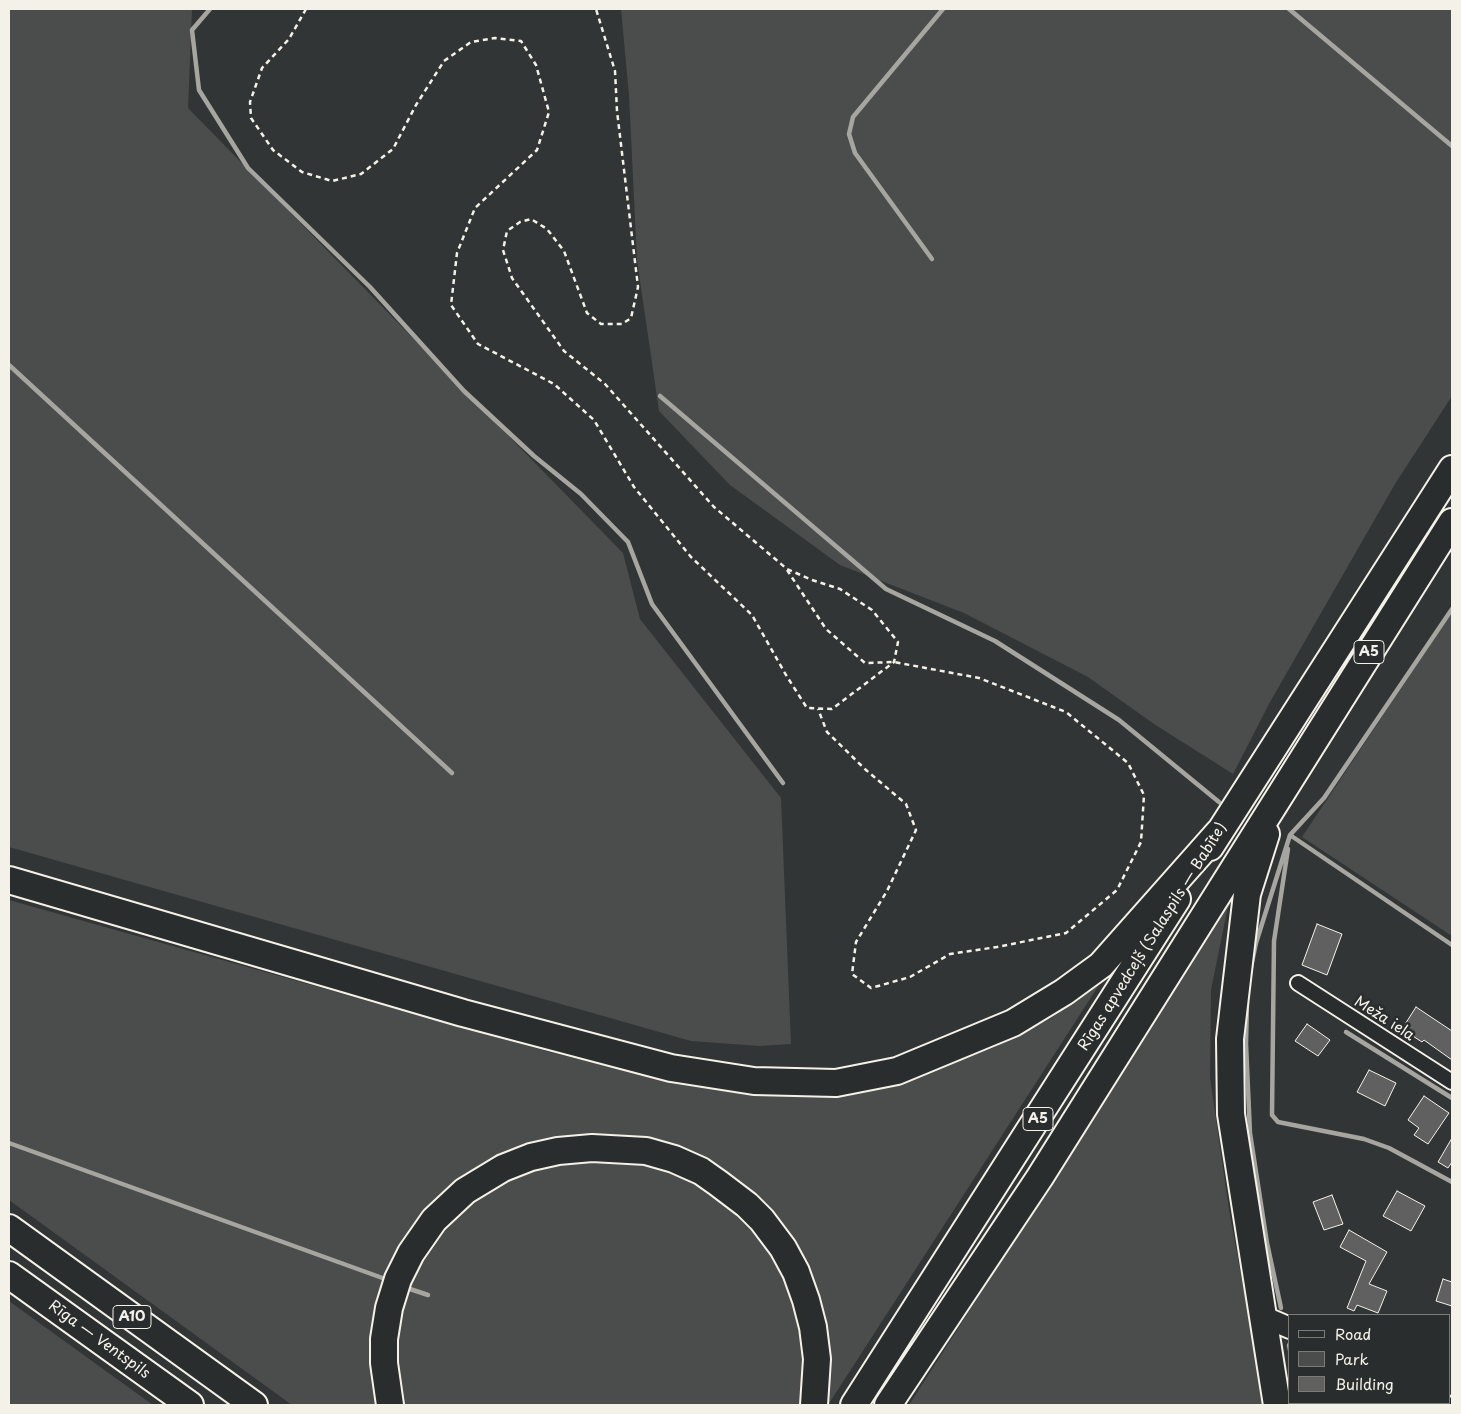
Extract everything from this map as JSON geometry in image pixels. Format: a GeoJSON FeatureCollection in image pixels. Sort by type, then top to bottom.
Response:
{"type":"FeatureCollection","features":[{"type":"Feature","properties":{"kind":"highway","name":"Rīgas apvedceļš (Salaspils — Babīte)"},"geometry":{"type":"LineString","coordinates":[[854,1405],[1452,469]]}},
{"type":"Feature","properties":{"kind":"highway","name":"Rīgas apvedceļš (Salaspils — Babīte)"},"geometry":{"type":"LineString","coordinates":[[888,1405],[1040,1177],[1286,783],[1452,522]]}},
{"type":"Feature","properties":{"kind":"highway"},"geometry":{"type":"LineString","coordinates":[[1277,1405],[1231,1114],[1230,1039],[1247,894],[1263,841],[1286,783]]}},
{"type":"Feature","properties":{"kind":"highway"},"geometry":{"type":"LineString","coordinates":[[9,880],[463,1013],[671,1068],[754,1081],[836,1082],[906,1068],[1014,1022],[1064,992],[1102,965],[1219,832]]}},
{"type":"Feature","properties":{"kind":"highway"},"geometry":{"type":"LineString","coordinates":[[390,1405],[384,1363],[384,1338],[389,1308],[398,1279],[411,1253],[434,1220],[465,1191],[504,1168],[531,1157],[558,1151],[592,1148],[646,1151],[674,1159],[701,1171],[718,1182],[747,1205],[762,1220],[783,1248],[796,1272],[811,1318],[817,1359],[814,1405]]}},
{"type":"Feature","properties":{"kind":"highway","name":"A10"},"geometry":{"type":"LineString","coordinates":[[9,1228],[254,1405]]}},
{"type":"Feature","properties":{"kind":"highway","name":"Rīga — Ventspils"},"geometry":{"type":"LineString","coordinates":[[9,1275],[190,1405]]}},
{"type":"Feature","properties":{"kind":"street","name":"Meža iela"},"geometry":{"type":"LineString","coordinates":[[1298,983],[1452,1082]]}},
{"type":"Feature","properties":{"kind":"street"},"geometry":{"type":"LineString","coordinates":[[1262,1316],[1288,1327]]}},
{"type":"Feature","properties":{"kind":"path"},"geometry":{"type":"LineString","coordinates":[[306,9],[288,39],[262,68],[250,102],[252,118],[273,150],[302,172],[332,181],[361,174],[393,149],[416,105],[444,61],[471,42],[495,38],[522,41],[536,65],[549,112],[537,150],[475,208],[457,253],[451,305],[478,344],[554,384],[594,420],[634,487],[691,557],[752,615],[807,708],[832,709],[894,662],[898,642],[872,610],[840,589],[812,580],[787,568],[714,508],[605,384],[564,351],[512,278],[502,250],[507,231],[520,222],[531,219],[547,229],[564,251],[587,313],[601,324],[622,324],[631,318],[638,287],[617,111],[615,71],[596,9]]}},
{"type":"Feature","properties":{"kind":"path"},"geometry":{"type":"LineString","coordinates":[[787,568],[826,629],[865,663],[894,662],[979,678],[1066,712],[1128,763],[1144,794],[1141,842],[1117,890],[1066,932],[997,948],[950,954],[910,977],[871,988],[852,974],[856,942],[887,891],[916,830],[906,804],[866,770],[827,732],[818,708]]}},
{"type":"Feature","properties":{"kind":"green space"},"geometry":{"type":"Polygon","coordinates":[[[9,9],[192,9],[188,108],[623,553],[640,619],[781,798],[791,1044],[759,1046],[691,1041],[9,847],[9,9]]]}},
{"type":"Feature","properties":{"kind":"green space"},"geometry":{"type":"Polygon","coordinates":[[[621,9],[1452,9],[1452,396],[1395,484],[1270,702],[1233,774],[1154,724],[1088,677],[964,613],[840,565],[730,485],[659,411],[637,260],[629,95],[621,9]]]}},
{"type":"Feature","properties":{"kind":"green space"},"geometry":{"type":"Polygon","coordinates":[[[1452,612],[1452,936],[1302,837],[1452,612]]]}},
{"type":"Feature","properties":{"kind":"green space"},"geometry":{"type":"Polygon","coordinates":[[[1238,887],[1227,911],[1211,990],[1210,1077],[1229,1210],[1265,1405],[909,1405],[1195,959],[1238,887]]]}},
{"type":"Feature","properties":{"kind":"green space"},"geometry":{"type":"Polygon","coordinates":[[[9,900],[553,1053],[644,1075],[744,1090],[899,1081],[993,1048],[1050,1019],[1099,985],[828,1405],[822,1405],[827,1348],[738,1183],[560,1139],[413,1231],[381,1405],[292,1405],[9,1200],[9,900]]]}},
{"type":"Feature","properties":{"kind":"green space"},"geometry":{"type":"Polygon","coordinates":[[[633,1159],[678,1172],[716,1193],[739,1211],[783,1265],[807,1344],[802,1405],[400,1405],[394,1367],[401,1302],[427,1245],[461,1206],[522,1171],[557,1162],[633,1159]]]}},
{"type":"Feature","properties":{"kind":"green space"},"geometry":{"type":"Polygon","coordinates":[[[9,1301],[20,1309],[153,1405],[9,1405],[9,1301]]]}},
{"type":"Feature","properties":{"kind":"green space"},"geometry":{"type":"Polygon","coordinates":[[[1413,1404],[1416,1405],[1311,1405],[1413,1404]]]}},
{"type":"Feature","properties":{"kind":"building"},"geometry":{"type":"Polygon","coordinates":[[[1317,924],[1342,934],[1327,975],[1302,965],[1317,924]]]}},
{"type":"Feature","properties":{"kind":"building"},"geometry":{"type":"Polygon","coordinates":[[[1416,1007],[1452,1031],[1452,1060],[1424,1040],[1422,1042],[1402,1029],[1416,1007]]]}},
{"type":"Feature","properties":{"kind":"building"},"geometry":{"type":"Polygon","coordinates":[[[1307,1024],[1330,1040],[1318,1056],[1295,1041],[1307,1024]]]}},
{"type":"Feature","properties":{"kind":"building"},"geometry":{"type":"Polygon","coordinates":[[[1369,1070],[1396,1083],[1385,1106],[1357,1092],[1369,1070]]]}},
{"type":"Feature","properties":{"kind":"building"},"geometry":{"type":"Polygon","coordinates":[[[1424,1096],[1449,1113],[1428,1144],[1414,1135],[1419,1128],[1408,1120],[1424,1096]]]}},
{"type":"Feature","properties":{"kind":"building"},"geometry":{"type":"Polygon","coordinates":[[[1452,1138],[1452,1162],[1448,1168],[1438,1162],[1452,1138]]]}},
{"type":"Feature","properties":{"kind":"building"},"geometry":{"type":"Polygon","coordinates":[[[1397,1191],[1425,1206],[1411,1231],[1383,1216],[1397,1191]]]}},
{"type":"Feature","properties":{"kind":"building"},"geometry":{"type":"Polygon","coordinates":[[[1332,1195],[1343,1224],[1324,1230],[1313,1202],[1332,1195]]]}},
{"type":"Feature","properties":{"kind":"building"},"geometry":{"type":"Polygon","coordinates":[[[1349,1230],[1387,1252],[1369,1284],[1387,1291],[1378,1313],[1357,1305],[1354,1311],[1347,1308],[1366,1261],[1340,1247],[1349,1230]]]}},
{"type":"Feature","properties":{"kind":"building"},"geometry":{"type":"Polygon","coordinates":[[[1443,1279],[1452,1282],[1452,1306],[1436,1301],[1443,1279]]]}},
{"type":"Feature","properties":{"kind":"waterway"},"geometry":{"type":"LineString","coordinates":[[210,9],[192,30],[199,90],[248,168],[370,287],[464,391],[534,456],[581,494],[628,542],[652,604],[783,783]]}},
{"type":"Feature","properties":{"kind":"waterway"},"geometry":{"type":"LineString","coordinates":[[932,259],[855,153],[849,134],[853,117],[943,9]]}},
{"type":"Feature","properties":{"kind":"waterway"},"geometry":{"type":"LineString","coordinates":[[1289,9],[1452,146]]}},
{"type":"Feature","properties":{"kind":"waterway"},"geometry":{"type":"LineString","coordinates":[[9,365],[452,773]]}},
{"type":"Feature","properties":{"kind":"waterway"},"geometry":{"type":"LineString","coordinates":[[660,396],[886,589],[995,641],[1119,720],[1219,802]]}},
{"type":"Feature","properties":{"kind":"waterway"},"geometry":{"type":"LineString","coordinates":[[1251,967],[1256,943],[1290,835],[1324,798],[1452,609]]}},
{"type":"Feature","properties":{"kind":"waterway"},"geometry":{"type":"LineString","coordinates":[[1290,835],[1452,945]]}},
{"type":"Feature","properties":{"kind":"waterway"},"geometry":{"type":"LineString","coordinates":[[1288,849],[1274,941],[1272,1115],[1278,1122],[1364,1139],[1389,1148],[1452,1182]]}},
{"type":"Feature","properties":{"kind":"waterway"},"geometry":{"type":"LineString","coordinates":[[1247,1002],[1246,1044],[1250,1133],[1267,1243],[1281,1308]]}},
{"type":"Feature","properties":{"kind":"waterway"},"geometry":{"type":"LineString","coordinates":[[1346,1032],[1452,1098]]}},
{"type":"Feature","properties":{"kind":"waterway"},"geometry":{"type":"LineString","coordinates":[[9,1143],[388,1280]]}},
{"type":"Feature","properties":{"kind":"waterway"},"geometry":{"type":"LineString","coordinates":[[407,1288],[428,1295]]}}]}
